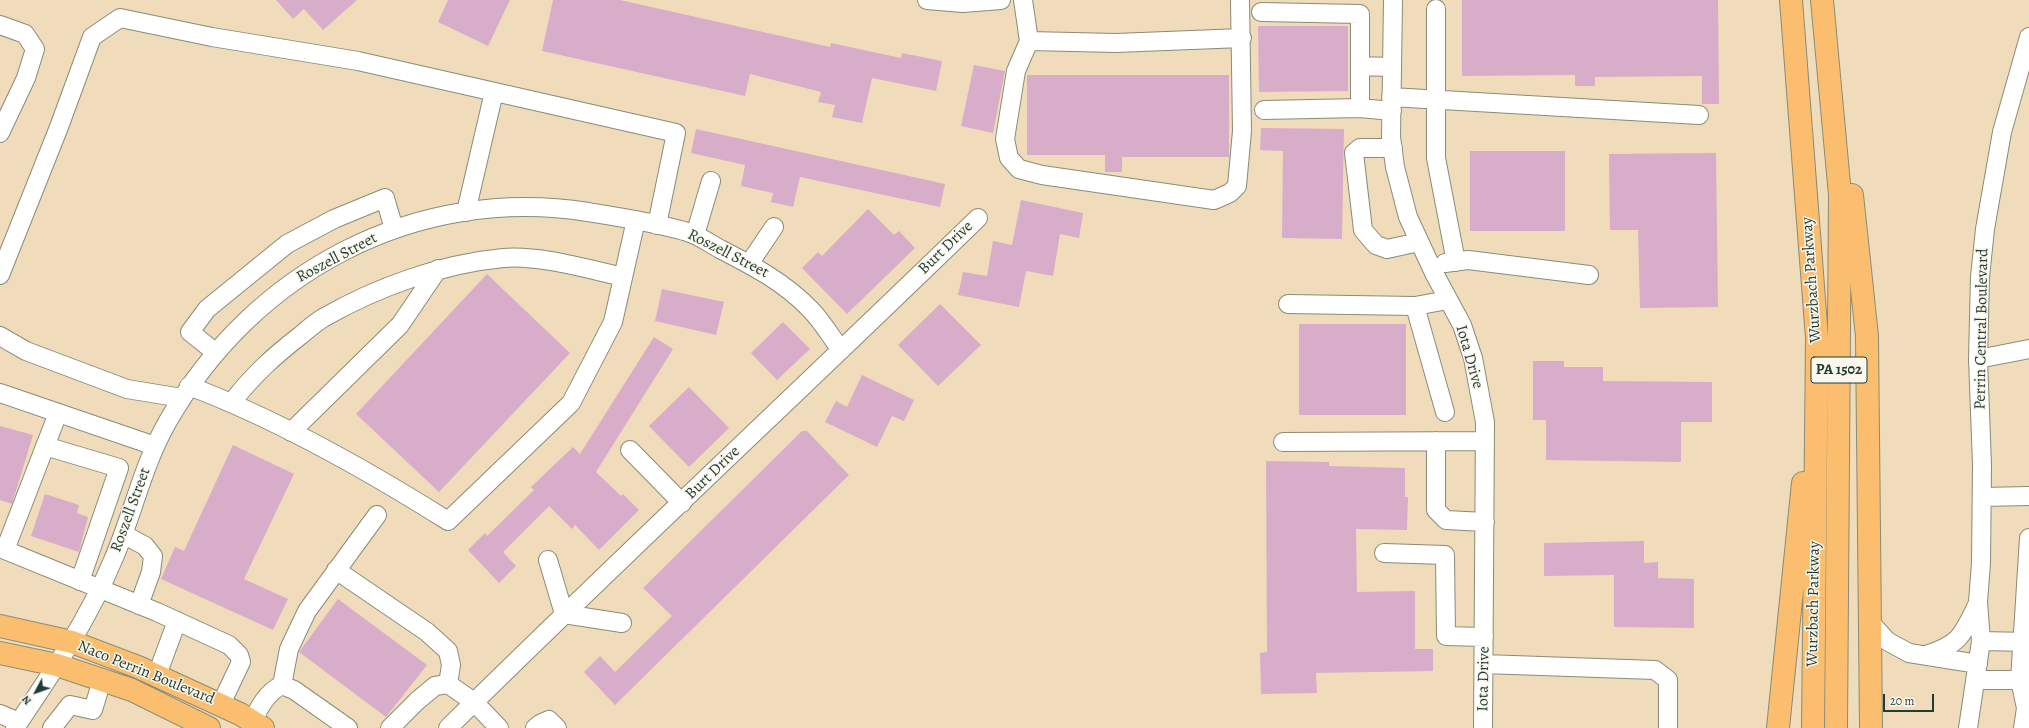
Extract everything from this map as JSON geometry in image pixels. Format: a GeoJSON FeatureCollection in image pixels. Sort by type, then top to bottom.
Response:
{"type":"FeatureCollection","features":[{"type":"Feature","properties":{"kind":"main road","name":"Wurzbach Parkway"},"geometry":{"type":"LineString","coordinates":[[1791,0],[1817,338],[1813,728]]}},
{"type":"Feature","properties":{"kind":"main road","name":"Wurzbach Parkway"},"geometry":{"type":"LineString","coordinates":[[1823,7],[1840,195],[1836,728]]}},
{"type":"Feature","properties":{"kind":"main road"},"geometry":{"type":"LineString","coordinates":[[1823,7],[1850,174],[1867,336],[1871,728]]}},
{"type":"Feature","properties":{"kind":"main road"},"geometry":{"type":"LineString","coordinates":[[1778,728],[1817,338]]}},
{"type":"Feature","properties":{"kind":"main road","name":"Naco Perrin Boulevard"},"geometry":{"type":"LineString","coordinates":[[0,626],[72,642],[157,675],[221,704],[258,725]]}},
{"type":"Feature","properties":{"kind":"main road","name":"Naco Perrin Boulevard"},"geometry":{"type":"LineString","coordinates":[[0,653],[57,665],[132,690],[209,728]]}},
{"type":"Feature","properties":{"kind":"street"},"geometry":{"type":"LineString","coordinates":[[927,0],[963,2],[1002,0]]}},
{"type":"Feature","properties":{"kind":"street"},"geometry":{"type":"LineString","coordinates":[[1023,0],[1029,41],[1016,71],[1005,140],[1009,158],[1019,169],[1042,175],[1214,200],[1230,193],[1236,186],[1242,131],[1242,38],[1240,0]]}},
{"type":"Feature","properties":{"kind":"street","name":"Iota Drive"},"geometry":{"type":"LineString","coordinates":[[1393,0],[1391,67],[1393,148],[1400,189],[1408,217],[1419,242],[1462,325],[1473,358],[1485,422],[1483,728]]}},
{"type":"Feature","properties":{"kind":"street"},"geometry":{"type":"LineString","coordinates":[[1267,8],[1334,6],[1360,14],[1360,108]]}},
{"type":"Feature","properties":{"kind":"street"},"geometry":{"type":"LineString","coordinates":[[1436,9],[1436,158],[1456,262]]}},
{"type":"Feature","properties":{"kind":"street"},"geometry":{"type":"LineString","coordinates":[[0,275],[60,127],[92,37],[120,18],[212,37],[358,61],[676,133],[657,225]]}},
{"type":"Feature","properties":{"kind":"street"},"geometry":{"type":"LineString","coordinates":[[0,25],[25,34],[34,49],[26,78],[0,133]]}},
{"type":"Feature","properties":{"kind":"street","name":"Perrin Central Boulevard"},"geometry":{"type":"LineString","coordinates":[[1968,728],[1977,672],[1980,641],[1978,602],[1981,563],[1982,497],[1978,359],[1980,277],[1985,229],[2002,132],[2029,37]]}},
{"type":"Feature","properties":{"kind":"street"},"geometry":{"type":"LineString","coordinates":[[1029,41],[1116,43],[1242,38]]}},
{"type":"Feature","properties":{"kind":"street"},"geometry":{"type":"LineString","coordinates":[[1360,66],[1391,67]]}},
{"type":"Feature","properties":{"kind":"street"},"geometry":{"type":"LineString","coordinates":[[466,212],[494,92]]}},
{"type":"Feature","properties":{"kind":"street"},"geometry":{"type":"LineString","coordinates":[[1264,110],[1360,108],[1435,99],[1699,115]]}},
{"type":"Feature","properties":{"kind":"street"},"geometry":{"type":"LineString","coordinates":[[1393,148],[1360,148],[1354,153],[1363,230],[1376,245],[1387,249],[1419,242]]}},
{"type":"Feature","properties":{"kind":"street"},"geometry":{"type":"LineString","coordinates":[[695,235],[711,181]]}},
{"type":"Feature","properties":{"kind":"street"},"geometry":{"type":"LineString","coordinates":[[215,352],[190,332],[207,309],[287,244],[334,219],[385,198],[394,230]]}},
{"type":"Feature","properties":{"kind":"street","name":"Roszell Street"},"geometry":{"type":"LineString","coordinates":[[17,725],[72,642],[100,589],[114,558],[155,446],[166,423],[186,392],[215,352],[245,320],[278,292],[314,267],[352,247],[394,230],[433,218],[466,212],[518,207],[559,207],[636,220],[687,231],[774,277],[811,310],[842,350]]}},
{"type":"Feature","properties":{"kind":"street","name":"Burt Drive"},"geometry":{"type":"LineString","coordinates":[[448,728],[564,614],[842,350],[978,218]]}},
{"type":"Feature","properties":{"kind":"street"},"geometry":{"type":"LineString","coordinates":[[0,336],[26,351],[128,388],[186,392],[232,402],[397,489],[448,522],[571,403],[613,322],[636,220]]}},
{"type":"Feature","properties":{"kind":"street"},"geometry":{"type":"LineString","coordinates":[[750,264],[774,227]]}},
{"type":"Feature","properties":{"kind":"street"},"geometry":{"type":"LineString","coordinates":[[232,402],[253,376],[283,349],[322,319],[370,294],[438,270],[504,258],[552,261],[623,277]]}},
{"type":"Feature","properties":{"kind":"street"},"geometry":{"type":"LineString","coordinates":[[1430,265],[1468,260],[1589,275]]}},
{"type":"Feature","properties":{"kind":"street"},"geometry":{"type":"LineString","coordinates":[[291,432],[400,325],[438,270]]}},
{"type":"Feature","properties":{"kind":"street"},"geometry":{"type":"LineString","coordinates":[[1288,304],[1415,306],[1448,300]]}},
{"type":"Feature","properties":{"kind":"street"},"geometry":{"type":"LineString","coordinates":[[1415,306],[1444,412]]}},
{"type":"Feature","properties":{"kind":"street"},"geometry":{"type":"LineString","coordinates":[[1978,359],[2029,349]]}},
{"type":"Feature","properties":{"kind":"street"},"geometry":{"type":"LineString","coordinates":[[0,392],[155,446]]}},
{"type":"Feature","properties":{"kind":"street"},"geometry":{"type":"LineString","coordinates":[[58,413],[2,549],[139,605],[229,644],[239,655],[241,662],[221,704]]}},
{"type":"Feature","properties":{"kind":"street"},"geometry":{"type":"LineString","coordinates":[[1436,441],[1436,510],[1446,520],[1485,522]]}},
{"type":"Feature","properties":{"kind":"street"},"geometry":{"type":"LineString","coordinates":[[1283,442],[1485,441]]}},
{"type":"Feature","properties":{"kind":"street"},"geometry":{"type":"LineString","coordinates":[[45,446],[119,468],[80,581]]}},
{"type":"Feature","properties":{"kind":"street"},"geometry":{"type":"LineString","coordinates":[[630,450],[682,503]]}},
{"type":"Feature","properties":{"kind":"street"},"geometry":{"type":"LineString","coordinates":[[1982,497],[2029,496]]}},
{"type":"Feature","properties":{"kind":"street"},"geometry":{"type":"LineString","coordinates":[[282,685],[289,649],[307,611],[377,515]]}},
{"type":"Feature","properties":{"kind":"street"},"geometry":{"type":"LineString","coordinates":[[123,534],[145,546],[153,556],[151,572],[139,605]]}},
{"type":"Feature","properties":{"kind":"street"},"geometry":{"type":"LineString","coordinates":[[2023,728],[2026,708],[2025,680],[2029,538]]}},
{"type":"Feature","properties":{"kind":"street"},"geometry":{"type":"LineString","coordinates":[[1384,553],[1445,555],[1446,636],[1484,637]]}},
{"type":"Feature","properties":{"kind":"street"},"geometry":{"type":"LineString","coordinates":[[548,560],[564,614],[622,623]]}},
{"type":"Feature","properties":{"kind":"street"},"geometry":{"type":"LineString","coordinates":[[336,570],[427,632],[448,651],[451,665],[448,684]]}},
{"type":"Feature","properties":{"kind":"street","name":"Perrin Central Boulevard"},"geometry":{"type":"LineString","coordinates":[[1924,656],[1946,648],[1964,633],[1978,602]]}},
{"type":"Feature","properties":{"kind":"street"},"geometry":{"type":"LineString","coordinates":[[157,675],[177,621]]}},
{"type":"Feature","properties":{"kind":"street"},"geometry":{"type":"LineString","coordinates":[[1870,622],[1887,641],[1909,653],[1977,672],[2025,680]]}},
{"type":"Feature","properties":{"kind":"street"},"geometry":{"type":"LineString","coordinates":[[1980,641],[2026,642]]}},
{"type":"Feature","properties":{"kind":"street"},"geometry":{"type":"LineString","coordinates":[[1484,664],[1655,670],[1668,680],[1668,728]]}},
{"type":"Feature","properties":{"kind":"street"},"geometry":{"type":"LineString","coordinates":[[52,728],[70,705],[93,710],[102,680]]}},
{"type":"Feature","properties":{"kind":"street"},"geometry":{"type":"LineString","coordinates":[[390,728],[416,701],[435,686],[448,684],[474,702],[499,728]]}},
{"type":"Feature","properties":{"kind":"street"},"geometry":{"type":"LineString","coordinates":[[258,725],[260,705],[274,689],[282,685],[294,690],[348,728]]}},
{"type":"Feature","properties":{"kind":"street"},"geometry":{"type":"LineString","coordinates":[[0,714],[17,725]]}},
{"type":"Feature","properties":{"kind":"street"},"geometry":{"type":"LineString","coordinates":[[536,728],[540,724],[549,720],[557,728]]}},
{"type":"Feature","properties":{"kind":"building"},"geometry":{"type":"Polygon","coordinates":[[[276,0],[357,0],[323,30],[304,9],[293,19],[276,0]]]}},
{"type":"Feature","properties":{"kind":"building"},"geometry":{"type":"Polygon","coordinates":[[[448,0],[510,0],[488,46],[438,22],[448,0]]]}},
{"type":"Feature","properties":{"kind":"building"},"geometry":{"type":"Polygon","coordinates":[[[553,0],[620,0],[830,47],[831,43],[901,58],[902,53],[942,61],[936,91],[872,78],[862,123],[832,117],[835,105],[818,102],[821,92],[750,74],[745,96],[542,51],[553,0]]]}},
{"type":"Feature","properties":{"kind":"building"},"geometry":{"type":"Polygon","coordinates":[[[1462,0],[1718,0],[1719,104],[1702,104],[1702,76],[1595,77],[1595,86],[1575,86],[1575,75],[1462,76],[1462,0]]]}},
{"type":"Feature","properties":{"kind":"building"},"geometry":{"type":"Polygon","coordinates":[[[1258,26],[1348,26],[1348,91],[1259,92],[1258,26]]]}},
{"type":"Feature","properties":{"kind":"building"},"geometry":{"type":"Polygon","coordinates":[[[974,65],[1005,71],[993,133],[961,126],[974,65]]]}},
{"type":"Feature","properties":{"kind":"building"},"geometry":{"type":"Polygon","coordinates":[[[1027,75],[1229,75],[1229,157],[1122,157],[1122,172],[1105,172],[1105,155],[1027,155],[1027,75]]]}},
{"type":"Feature","properties":{"kind":"building"},"geometry":{"type":"Polygon","coordinates":[[[1261,128],[1344,129],[1342,239],[1282,238],[1283,151],[1260,150],[1261,128]]]}},
{"type":"Feature","properties":{"kind":"building"},"geometry":{"type":"Polygon","coordinates":[[[696,129],[945,184],[940,207],[800,177],[793,207],[771,202],[773,193],[741,186],[745,165],[691,153],[696,129]]]}},
{"type":"Feature","properties":{"kind":"building"},"geometry":{"type":"Polygon","coordinates":[[[1470,151],[1565,151],[1565,231],[1470,231],[1470,151]]]}},
{"type":"Feature","properties":{"kind":"building"},"geometry":{"type":"Polygon","coordinates":[[[1716,153],[1718,307],[1640,308],[1638,230],[1610,230],[1609,154],[1716,153]]]}},
{"type":"Feature","properties":{"kind":"building"},"geometry":{"type":"Polygon","coordinates":[[[1021,200],[1083,213],[1079,238],[1060,234],[1053,276],[1026,271],[1019,307],[958,295],[963,272],[987,276],[993,241],[1012,245],[1021,200]]]}},
{"type":"Feature","properties":{"kind":"building"},"geometry":{"type":"Polygon","coordinates":[[[868,209],[894,235],[899,231],[915,248],[847,314],[802,268],[818,252],[822,256],[868,209]]]}},
{"type":"Feature","properties":{"kind":"building"},"geometry":{"type":"Polygon","coordinates":[[[487,274],[570,353],[439,492],[356,414],[487,274]]]}},
{"type":"Feature","properties":{"kind":"building"},"geometry":{"type":"Polygon","coordinates":[[[662,289],[724,302],[716,335],[655,321],[662,289]]]}},
{"type":"Feature","properties":{"kind":"building"},"geometry":{"type":"Polygon","coordinates":[[[940,304],[981,345],[938,386],[898,345],[940,304]]]}},
{"type":"Feature","properties":{"kind":"building"},"geometry":{"type":"Polygon","coordinates":[[[783,322],[810,349],[777,380],[751,353],[783,322]]]}},
{"type":"Feature","properties":{"kind":"building"},"geometry":{"type":"Polygon","coordinates":[[[1299,324],[1406,324],[1406,415],[1299,415],[1299,324]]]}},
{"type":"Feature","properties":{"kind":"building"},"geometry":{"type":"Polygon","coordinates":[[[654,337],[673,349],[596,472],[621,496],[623,494],[639,510],[599,550],[575,525],[572,529],[549,506],[503,552],[516,566],[499,583],[468,550],[485,533],[487,536],[534,490],[531,487],[573,447],[580,454],[654,337]]]}},
{"type":"Feature","properties":{"kind":"building"},"geometry":{"type":"Polygon","coordinates":[[[1533,361],[1564,361],[1564,367],[1603,367],[1603,381],[1712,382],[1712,422],[1681,422],[1681,462],[1546,460],[1546,420],[1533,420],[1533,361]]]}},
{"type":"Feature","properties":{"kind":"building"},"geometry":{"type":"Polygon","coordinates":[[[862,375],[914,400],[904,421],[892,416],[877,447],[825,422],[836,401],[847,407],[862,375]]]}},
{"type":"Feature","properties":{"kind":"building"},"geometry":{"type":"Polygon","coordinates":[[[689,387],[729,428],[689,467],[649,426],[689,387]]]}},
{"type":"Feature","properties":{"kind":"building"},"geometry":{"type":"Polygon","coordinates":[[[0,426],[33,435],[12,504],[0,500],[0,426]]]}},
{"type":"Feature","properties":{"kind":"building"},"geometry":{"type":"Polygon","coordinates":[[[802,431],[807,431],[849,475],[615,705],[584,672],[600,656],[615,672],[672,616],[643,588],[802,431]]]}},
{"type":"Feature","properties":{"kind":"building"},"geometry":{"type":"Polygon","coordinates":[[[233,445],[294,474],[244,579],[288,599],[273,630],[161,579],[175,547],[184,551],[233,445]]]}},
{"type":"Feature","properties":{"kind":"building"},"geometry":{"type":"Polygon","coordinates":[[[1266,461],[1329,462],[1329,466],[1405,468],[1405,497],[1408,497],[1407,530],[1356,529],[1357,592],[1415,591],[1415,649],[1433,649],[1433,671],[1316,673],[1317,693],[1261,694],[1260,653],[1267,652],[1266,461]]]}},
{"type":"Feature","properties":{"kind":"building"},"geometry":{"type":"Polygon","coordinates":[[[45,494],[79,505],[77,513],[88,517],[79,552],[31,536],[45,494]]]}},
{"type":"Feature","properties":{"kind":"building"},"geometry":{"type":"Polygon","coordinates":[[[1644,541],[1644,563],[1658,562],[1658,578],[1694,579],[1694,628],[1614,627],[1614,575],[1544,576],[1544,543],[1644,541]]]}},
{"type":"Feature","properties":{"kind":"building"},"geometry":{"type":"Polygon","coordinates":[[[338,599],[427,665],[386,717],[299,652],[338,599]]]}}]}
